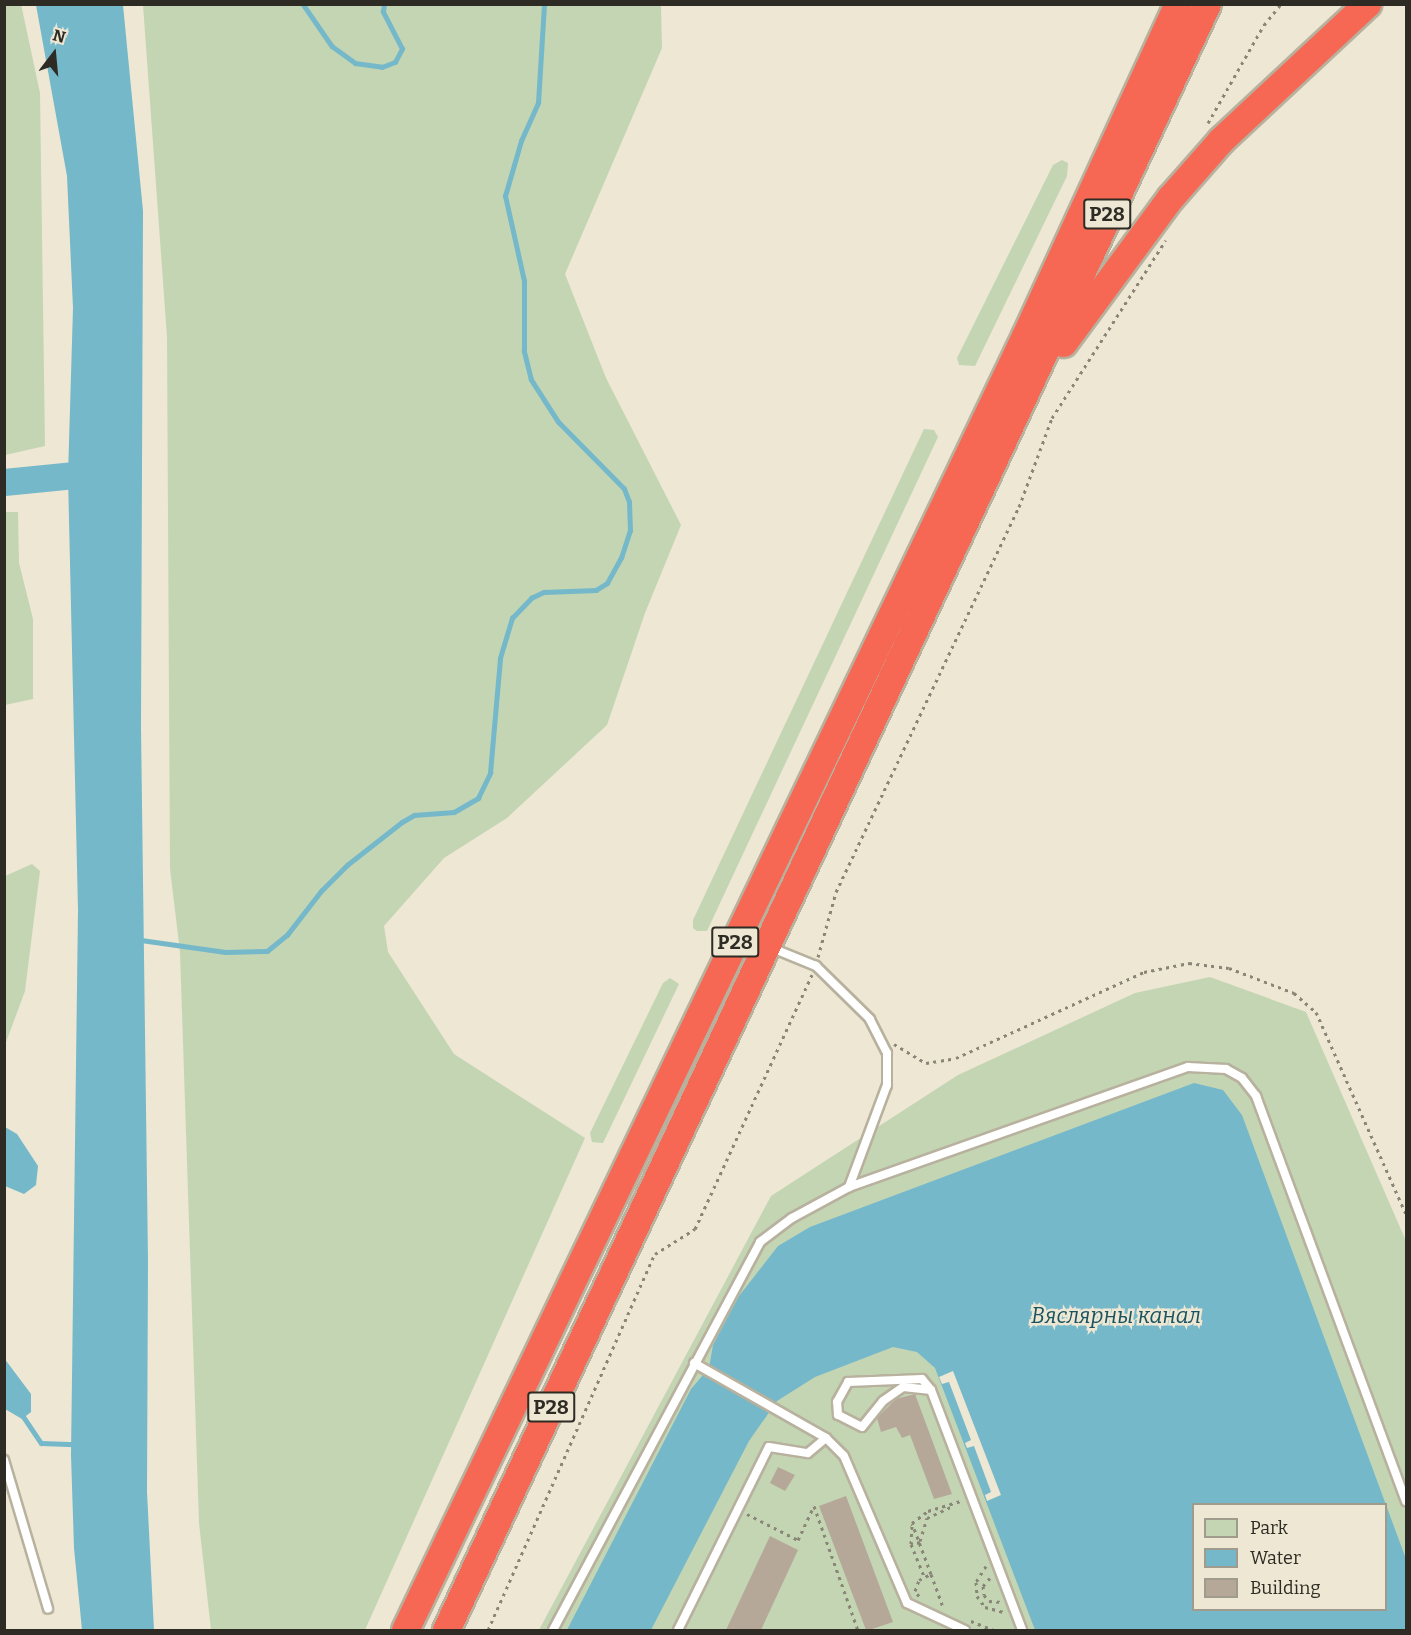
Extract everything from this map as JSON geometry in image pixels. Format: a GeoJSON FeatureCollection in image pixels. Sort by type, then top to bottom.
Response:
{"type":"FeatureCollection","features":[{"type":"Feature","properties":{"kind":"highway","name":"Р28"},"geometry":{"type":"LineString","coordinates":[[405,1630],[1025,336],[1178,4]]}},
{"type":"Feature","properties":{"kind":"highway","name":"Р28"},"geometry":{"type":"LineString","coordinates":[[446,1630],[1207,4]]}},
{"type":"Feature","properties":{"kind":"highway"},"geometry":{"type":"LineString","coordinates":[[1011,425],[1073,327],[1170,198],[1221,140],[1366,4]]}},
{"type":"Feature","properties":{"kind":"lane"},"geometry":{"type":"LineString","coordinates":[[767,946],[816,966],[870,1019],[882,1037],[887,1053],[887,1085],[849,1187]]}},
{"type":"Feature","properties":{"kind":"lane"},"geometry":{"type":"LineString","coordinates":[[553,1630],[760,1242],[792,1218],[849,1187],[1188,1067],[1226,1070],[1242,1078],[1256,1096],[1407,1502]]}},
{"type":"Feature","properties":{"kind":"lane"},"geometry":{"type":"LineString","coordinates":[[696,1364],[826,1437],[844,1456],[907,1603],[965,1630]]}},
{"type":"Feature","properties":{"kind":"lane"},"geometry":{"type":"LineString","coordinates":[[931,1390],[903,1387],[883,1401],[862,1427],[838,1415],[837,1402],[848,1382],[922,1379],[931,1390],[1022,1630]]}},
{"type":"Feature","properties":{"kind":"lane"},"geometry":{"type":"LineString","coordinates":[[678,1630],[769,1447],[808,1453],[826,1437]]}},
{"type":"Feature","properties":{"kind":"lane"},"geometry":{"type":"LineString","coordinates":[[4,1460],[48,1610]]}},
{"type":"Feature","properties":{"kind":"path"},"geometry":{"type":"LineString","coordinates":[[1207,125],[1264,25],[1281,4]]}},
{"type":"Feature","properties":{"kind":"path"},"geometry":{"type":"LineString","coordinates":[[488,1630],[655,1254],[695,1229],[816,966],[836,892],[1019,507],[1052,418],[1172,229]]}},
{"type":"Feature","properties":{"kind":"path"},"geometry":{"type":"LineString","coordinates":[[882,1037],[926,1063],[956,1058],[1144,972],[1189,963],[1229,968],[1294,993],[1316,1012],[1407,1214]]}},
{"type":"Feature","properties":{"kind":"path"},"geometry":{"type":"LineString","coordinates":[[920,1542],[927,1518],[963,1501],[927,1511],[912,1523],[911,1544],[924,1577]]}},
{"type":"Feature","properties":{"kind":"path"},"geometry":{"type":"LineString","coordinates":[[738,1509],[798,1540],[814,1506],[858,1630]]}},
{"type":"Feature","properties":{"kind":"path"},"geometry":{"type":"LineString","coordinates":[[912,1523],[944,1609]]}},
{"type":"Feature","properties":{"kind":"path"},"geometry":{"type":"LineString","coordinates":[[911,1544],[920,1542]]}},
{"type":"Feature","properties":{"kind":"path"},"geometry":{"type":"LineString","coordinates":[[987,1565],[978,1575],[977,1596],[992,1611],[1006,1612]]}},
{"type":"Feature","properties":{"kind":"path"},"geometry":{"type":"LineString","coordinates":[[922,1599],[915,1591],[919,1580],[931,1574]]}},
{"type":"Feature","properties":{"kind":"path"},"geometry":{"type":"LineString","coordinates":[[992,1577],[983,1586],[984,1594],[989,1601],[1002,1602]]}},
{"type":"Feature","properties":{"kind":"path"},"geometry":{"type":"LineString","coordinates":[[937,1606],[954,1613]]}},
{"type":"Feature","properties":{"kind":"path"},"geometry":{"type":"LineString","coordinates":[[964,1618],[993,1630]]}},
{"type":"Feature","properties":{"kind":"green space"},"geometry":{"type":"Polygon","coordinates":[[[21,4],[40,93],[45,446],[5,455],[4,5],[21,4]]]}},
{"type":"Feature","properties":{"kind":"green space"},"geometry":{"type":"Polygon","coordinates":[[[143,5],[661,5],[662,48],[565,274],[606,378],[681,525],[645,613],[607,725],[507,818],[444,858],[384,926],[388,952],[454,1054],[585,1138],[365,1630],[211,1630],[199,1523],[180,952],[170,869],[167,337],[143,5]]]}},
{"type":"Feature","properties":{"kind":"green space"},"geometry":{"type":"Polygon","coordinates":[[[1062,160],[1068,163],[1067,176],[975,366],[959,365],[957,358],[1053,165],[1062,160]]]}},
{"type":"Feature","properties":{"kind":"green space"},"geometry":{"type":"Polygon","coordinates":[[[924,429],[934,430],[938,437],[707,931],[697,931],[693,928],[693,920],[924,429]]]}},
{"type":"Feature","properties":{"kind":"green space"},"geometry":{"type":"Polygon","coordinates":[[[5,512],[18,512],[19,563],[33,619],[33,699],[5,705],[5,512]]]}},
{"type":"Feature","properties":{"kind":"green space"},"geometry":{"type":"Polygon","coordinates":[[[32,864],[40,871],[25,991],[5,1045],[5,876],[32,864]]]}},
{"type":"Feature","properties":{"kind":"green space"},"geometry":{"type":"Polygon","coordinates":[[[1210,977],[1306,1012],[1406,1241],[1406,1630],[539,1630],[771,1196],[958,1075],[1135,993],[1210,977]]]}},
{"type":"Feature","properties":{"kind":"green space"},"geometry":{"type":"Polygon","coordinates":[[[670,978],[679,984],[603,1143],[592,1142],[590,1133],[663,983],[670,978]]]}},
{"type":"Feature","properties":{"kind":"water"},"geometry":{"type":"Polygon","coordinates":[[[36,5],[123,5],[143,211],[141,728],[148,1261],[147,1492],[154,1630],[82,1630],[74,1548],[71,1455],[78,910],[68,476],[73,308],[67,176],[36,5]]]}},
{"type":"Feature","properties":{"kind":"water","name":"Вяслярны канал"},"geometry":{"type":"Polygon","coordinates":[[[1194,1083],[1223,1090],[1242,1115],[1386,1503],[1192,1503],[1192,1611],[1387,1611],[1387,1508],[1406,1559],[1406,1630],[1035,1630],[935,1368],[917,1352],[893,1347],[815,1377],[777,1401],[749,1441],[651,1630],[567,1630],[691,1389],[709,1368],[713,1345],[739,1296],[778,1246],[810,1227],[1194,1083]]]}},
{"type":"Feature","properties":{"kind":"water"},"geometry":{"type":"Polygon","coordinates":[[[5,1127],[17,1134],[38,1166],[36,1185],[24,1194],[5,1186],[5,1127]]]}},
{"type":"Feature","properties":{"kind":"water"},"geometry":{"type":"Polygon","coordinates":[[[4,1358],[31,1394],[31,1412],[22,1419],[5,1409],[4,1358]]]}},
{"type":"Feature","properties":{"kind":"pier"},"geometry":{"type":"Polygon","coordinates":[[[953,1371],[1001,1495],[987,1501],[985,1495],[991,1492],[974,1446],[967,1448],[965,1443],[971,1440],[949,1382],[942,1384],[939,1377],[953,1371]]]}},
{"type":"Feature","properties":{"kind":"building"},"geometry":{"type":"Polygon","coordinates":[[[915,1394],[952,1494],[934,1499],[910,1435],[902,1438],[896,1427],[881,1432],[877,1418],[896,1399],[915,1394]]]}},
{"type":"Feature","properties":{"kind":"building"},"geometry":{"type":"Polygon","coordinates":[[[778,1467],[795,1475],[785,1491],[770,1483],[778,1467]]]}},
{"type":"Feature","properties":{"kind":"building"},"geometry":{"type":"Polygon","coordinates":[[[846,1496],[893,1622],[869,1630],[866,1630],[819,1506],[846,1496]]]}},
{"type":"Feature","properties":{"kind":"building"},"geometry":{"type":"Polygon","coordinates":[[[770,1536],[798,1550],[761,1630],[726,1630],[770,1536]]]}},
{"type":"Feature","properties":{"kind":"waterway"},"geometry":{"type":"LineString","coordinates":[[303,4],[332,46],[355,63],[382,67],[395,62],[402,49],[383,12],[384,4]]}},
{"type":"Feature","properties":{"kind":"waterway"},"geometry":{"type":"LineString","coordinates":[[141,940],[225,952],[267,951],[287,935],[321,891],[347,865],[402,822],[414,815],[454,812],[478,798],[490,773],[500,658],[512,618],[531,598],[544,592],[596,590],[607,583],[621,558],[630,531],[629,502],[624,489],[558,422],[531,380],[524,351],[524,281],[505,196],[521,141],[538,103],[544,4]]}},
{"type":"Feature","properties":{"kind":"waterway"},"geometry":{"type":"LineString","coordinates":[[4,482],[105,472]]}},
{"type":"Feature","properties":{"kind":"waterway"},"geometry":{"type":"LineString","coordinates":[[21,1413],[41,1443],[75,1444]]}}]}
